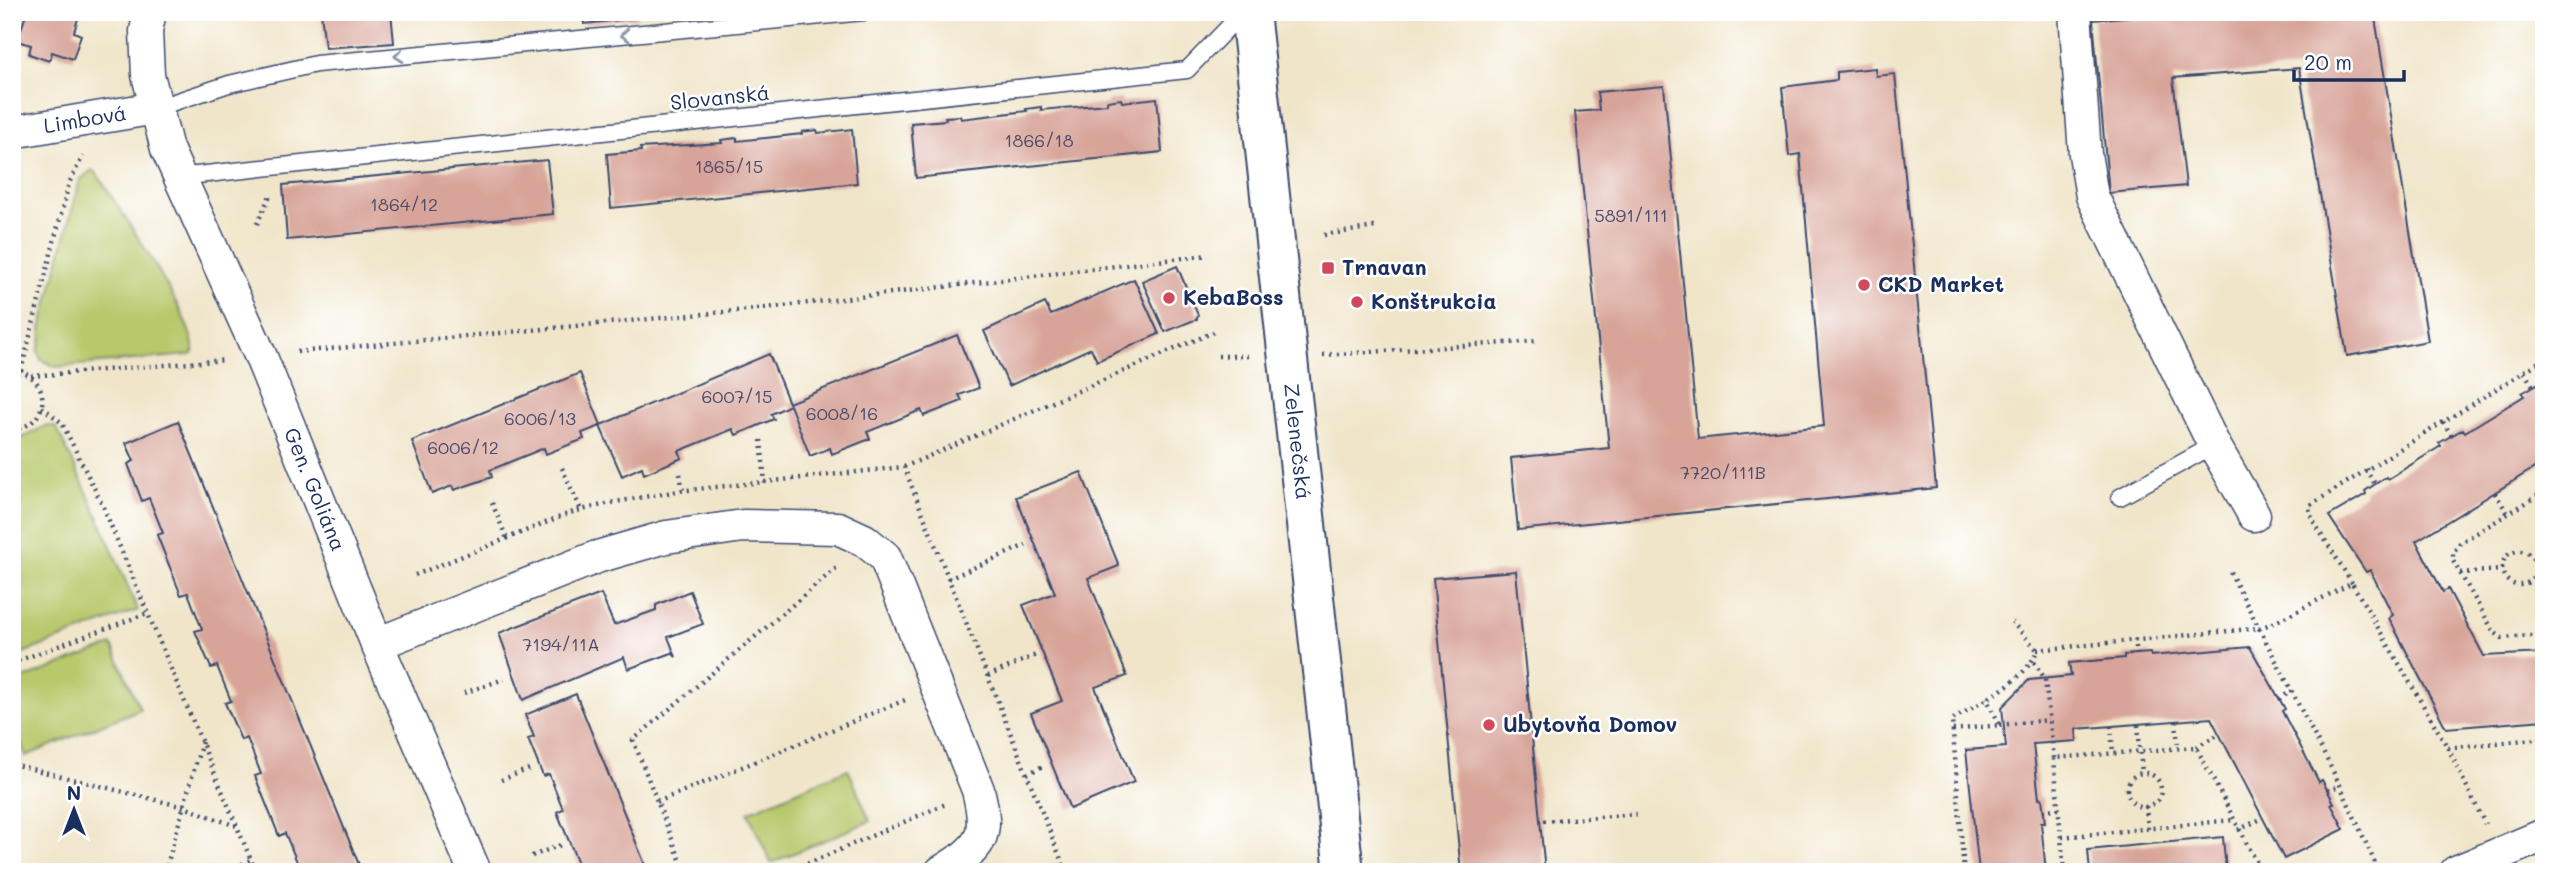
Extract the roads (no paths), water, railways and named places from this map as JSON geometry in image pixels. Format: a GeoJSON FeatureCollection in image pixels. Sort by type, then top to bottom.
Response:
{"type":"FeatureCollection","features":[{"type":"Feature","properties":{"kind":"street","name":"Gen. Goliána"},"geometry":{"type":"LineString","coordinates":[[150,12],[146,31],[148,75],[167,149],[261,357],[377,643],[475,872]]}},
{"type":"Feature","properties":{"kind":"street","name":"Zelenečská"},"geometry":{"type":"LineString","coordinates":[[1250,12],[1344,872]]}},
{"type":"Feature","properties":{"kind":"street"},"geometry":{"type":"LineString","coordinates":[[2075,12],[2085,154],[2092,196],[2214,445],[2255,515]]}},
{"type":"Feature","properties":{"kind":"street","name":"Limbová"},"geometry":{"type":"LineString","coordinates":[[12,132],[156,108]]}},
{"type":"Feature","properties":{"kind":"street"},"geometry":{"type":"LineString","coordinates":[[377,643],[597,557],[666,537],[743,526],[838,528],[867,542],[885,557],[978,790],[985,815],[982,839],[962,859],[941,872]]}},
{"type":"Feature","properties":{"kind":"street"},"geometry":{"type":"LineString","coordinates":[[2456,872],[2544,835]]}},
{"type":"Feature","properties":{"kind":"lane"},"geometry":{"type":"LineString","coordinates":[[156,108],[229,84],[317,64],[864,12]]}},
{"type":"Feature","properties":{"kind":"lane","name":"Slovanská"},"geometry":{"type":"LineString","coordinates":[[178,177],[1186,70],[1243,12]]}},
{"type":"Feature","properties":{"kind":"lane"},"geometry":{"type":"LineString","coordinates":[[2120,498],[2214,445]]}},
{"type":"Feature","properties":{"kind":"place","name":"Trnavan"},"geometry":{"type":"Point","coordinates":[1328,268]}},
{"type":"Feature","properties":{"kind":"place","name":"CKD Market"},"geometry":{"type":"Point","coordinates":[1864,285]}},
{"type":"Feature","properties":{"kind":"place","name":"KebaBoss"},"geometry":{"type":"Point","coordinates":[1169,298]}},
{"type":"Feature","properties":{"kind":"place","name":"Konštrukcia"},"geometry":{"type":"Point","coordinates":[1357,302]}},
{"type":"Feature","properties":{"kind":"place","name":"Ubytovňa Domov"},"geometry":{"type":"Point","coordinates":[1489,725]}}]}
